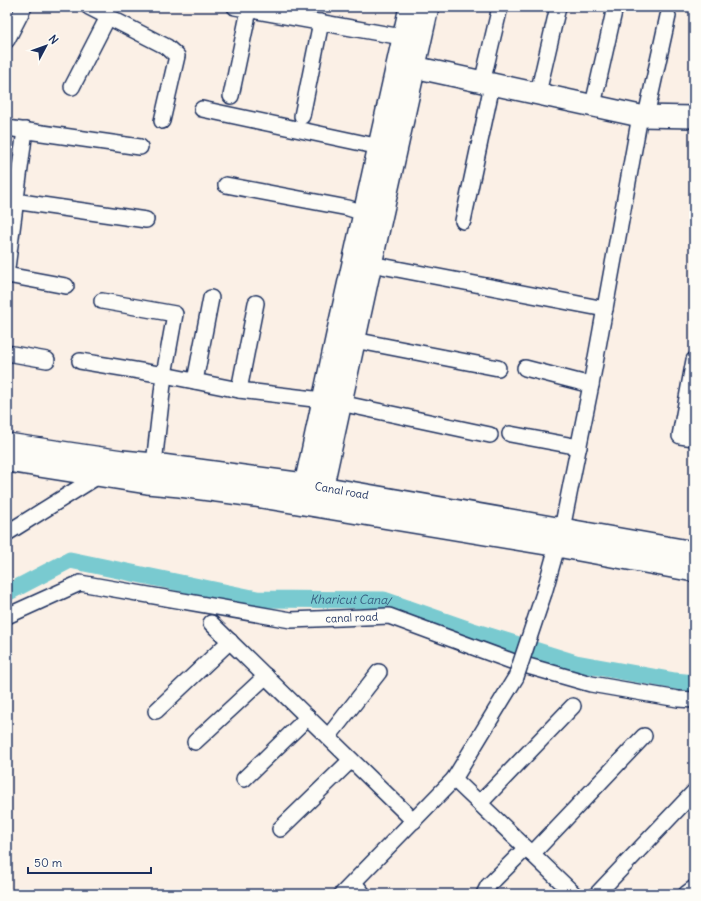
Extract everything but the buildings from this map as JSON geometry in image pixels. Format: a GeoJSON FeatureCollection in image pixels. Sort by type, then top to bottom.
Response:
{"type":"FeatureCollection","features":[{"type":"Feature","properties":{"kind":"street"},"geometry":{"type":"LineString","coordinates":[[7,40],[24,7]]}},
{"type":"Feature","properties":{"kind":"street"},"geometry":{"type":"LineString","coordinates":[[410,7],[412,39]]}},
{"type":"Feature","properties":{"kind":"street"},"geometry":{"type":"LineString","coordinates":[[331,402],[354,340],[370,264],[412,39],[428,7]]}},
{"type":"Feature","properties":{"kind":"street"},"geometry":{"type":"LineString","coordinates":[[463,221],[500,7]]}},
{"type":"Feature","properties":{"kind":"street"},"geometry":{"type":"LineString","coordinates":[[538,94],[558,7]]}},
{"type":"Feature","properties":{"kind":"street"},"geometry":{"type":"LineString","coordinates":[[593,105],[615,7]]}},
{"type":"Feature","properties":{"kind":"street"},"geometry":{"type":"LineString","coordinates":[[231,96],[242,8],[302,13],[321,22],[412,39]]}},
{"type":"Feature","properties":{"kind":"street"},"geometry":{"type":"LineString","coordinates":[[72,87],[101,11],[166,47],[176,56],[162,121]]}},
{"type":"Feature","properties":{"kind":"street"},"geometry":{"type":"LineString","coordinates":[[342,894],[358,888],[414,821],[454,779],[516,677],[544,593],[560,537],[643,116],[668,16]]}},
{"type":"Feature","properties":{"kind":"street"},"geometry":{"type":"LineString","coordinates":[[302,116],[321,22]]}},
{"type":"Feature","properties":{"kind":"street"},"geometry":{"type":"LineString","coordinates":[[406,65],[487,84],[643,116],[694,117]]}},
{"type":"Feature","properties":{"kind":"street"},"geometry":{"type":"LineString","coordinates":[[7,461],[147,483],[255,496],[312,496],[331,402],[364,213],[380,147],[406,65]]}},
{"type":"Feature","properties":{"kind":"street"},"geometry":{"type":"LineString","coordinates":[[202,109],[380,147]]}},
{"type":"Feature","properties":{"kind":"street"},"geometry":{"type":"LineString","coordinates":[[7,128],[140,147]]}},
{"type":"Feature","properties":{"kind":"street"},"geometry":{"type":"LineString","coordinates":[[7,268],[11,200],[25,130]]}},
{"type":"Feature","properties":{"kind":"street"},"geometry":{"type":"LineString","coordinates":[[226,185],[348,208],[364,213]]}},
{"type":"Feature","properties":{"kind":"street"},"geometry":{"type":"LineString","coordinates":[[11,200],[146,220]]}},
{"type":"Feature","properties":{"kind":"street"},"geometry":{"type":"LineString","coordinates":[[370,264],[605,309]]}},
{"type":"Feature","properties":{"kind":"street"},"geometry":{"type":"LineString","coordinates":[[7,275],[66,286]]}},
{"type":"Feature","properties":{"kind":"street"},"geometry":{"type":"LineString","coordinates":[[195,381],[211,298]]}},
{"type":"Feature","properties":{"kind":"street"},"geometry":{"type":"LineString","coordinates":[[102,301],[174,314],[164,375],[154,464]]}},
{"type":"Feature","properties":{"kind":"street"},"geometry":{"type":"LineString","coordinates":[[239,390],[256,303]]}},
{"type":"Feature","properties":{"kind":"street"},"geometry":{"type":"LineString","coordinates":[[354,340],[498,368]]}},
{"type":"Feature","properties":{"kind":"street"},"geometry":{"type":"LineString","coordinates":[[7,353],[47,360]]}},
{"type":"Feature","properties":{"kind":"street"},"geometry":{"type":"LineString","coordinates":[[80,361],[164,375],[239,390],[331,402],[490,435]]}},
{"type":"Feature","properties":{"kind":"street"},"geometry":{"type":"LineString","coordinates":[[694,364],[680,436],[694,438]]}},
{"type":"Feature","properties":{"kind":"street"},"geometry":{"type":"LineString","coordinates":[[525,368],[591,384]]}},
{"type":"Feature","properties":{"kind":"street"},"geometry":{"type":"LineString","coordinates":[[510,434],[578,447]]}},
{"type":"Feature","properties":{"kind":"street","name":"Canal road"},"geometry":{"type":"LineString","coordinates":[[7,444],[122,461],[154,464],[312,496],[560,537],[694,552]]}},
{"type":"Feature","properties":{"kind":"street"},"geometry":{"type":"LineString","coordinates":[[7,533],[122,461]]}},
{"type":"Feature","properties":{"kind":"street"},"geometry":{"type":"LineString","coordinates":[[560,537],[694,571]]}},
{"type":"Feature","properties":{"kind":"street","name":"canal road"},"geometry":{"type":"LineString","coordinates":[[7,616],[80,583],[291,620],[389,616],[514,662],[591,684],[678,699],[694,700]]}},
{"type":"Feature","properties":{"kind":"street"},"geometry":{"type":"LineString","coordinates":[[211,623],[414,821]]}},
{"type":"Feature","properties":{"kind":"street"},"geometry":{"type":"LineString","coordinates":[[156,711],[230,641]]}},
{"type":"Feature","properties":{"kind":"street"},"geometry":{"type":"LineString","coordinates":[[328,737],[379,672]]}},
{"type":"Feature","properties":{"kind":"street"},"geometry":{"type":"LineString","coordinates":[[195,742],[266,676]]}},
{"type":"Feature","properties":{"kind":"street"},"geometry":{"type":"LineString","coordinates":[[480,803],[573,706]]}},
{"type":"Feature","properties":{"kind":"street"},"geometry":{"type":"LineString","coordinates":[[244,779],[308,717]]}},
{"type":"Feature","properties":{"kind":"street"},"geometry":{"type":"LineString","coordinates":[[484,894],[488,886],[529,851],[644,736]]}},
{"type":"Feature","properties":{"kind":"street"},"geometry":{"type":"LineString","coordinates":[[280,829],[351,760]]}},
{"type":"Feature","properties":{"kind":"street"},"geometry":{"type":"LineString","coordinates":[[454,779],[574,894]]}},
{"type":"Feature","properties":{"kind":"street"},"geometry":{"type":"LineString","coordinates":[[597,894],[694,792]]}},
{"type":"Feature","properties":{"kind":"street"},"geometry":{"type":"LineString","coordinates":[[686,894],[694,888]]}},
{"type":"Feature","properties":{"kind":"waterway","name":"Kharicut Canal"},"geometry":{"type":"LineString","coordinates":[[7,593],[70,560],[257,599],[384,600],[470,630],[576,663],[675,681],[694,683]]}}]}
